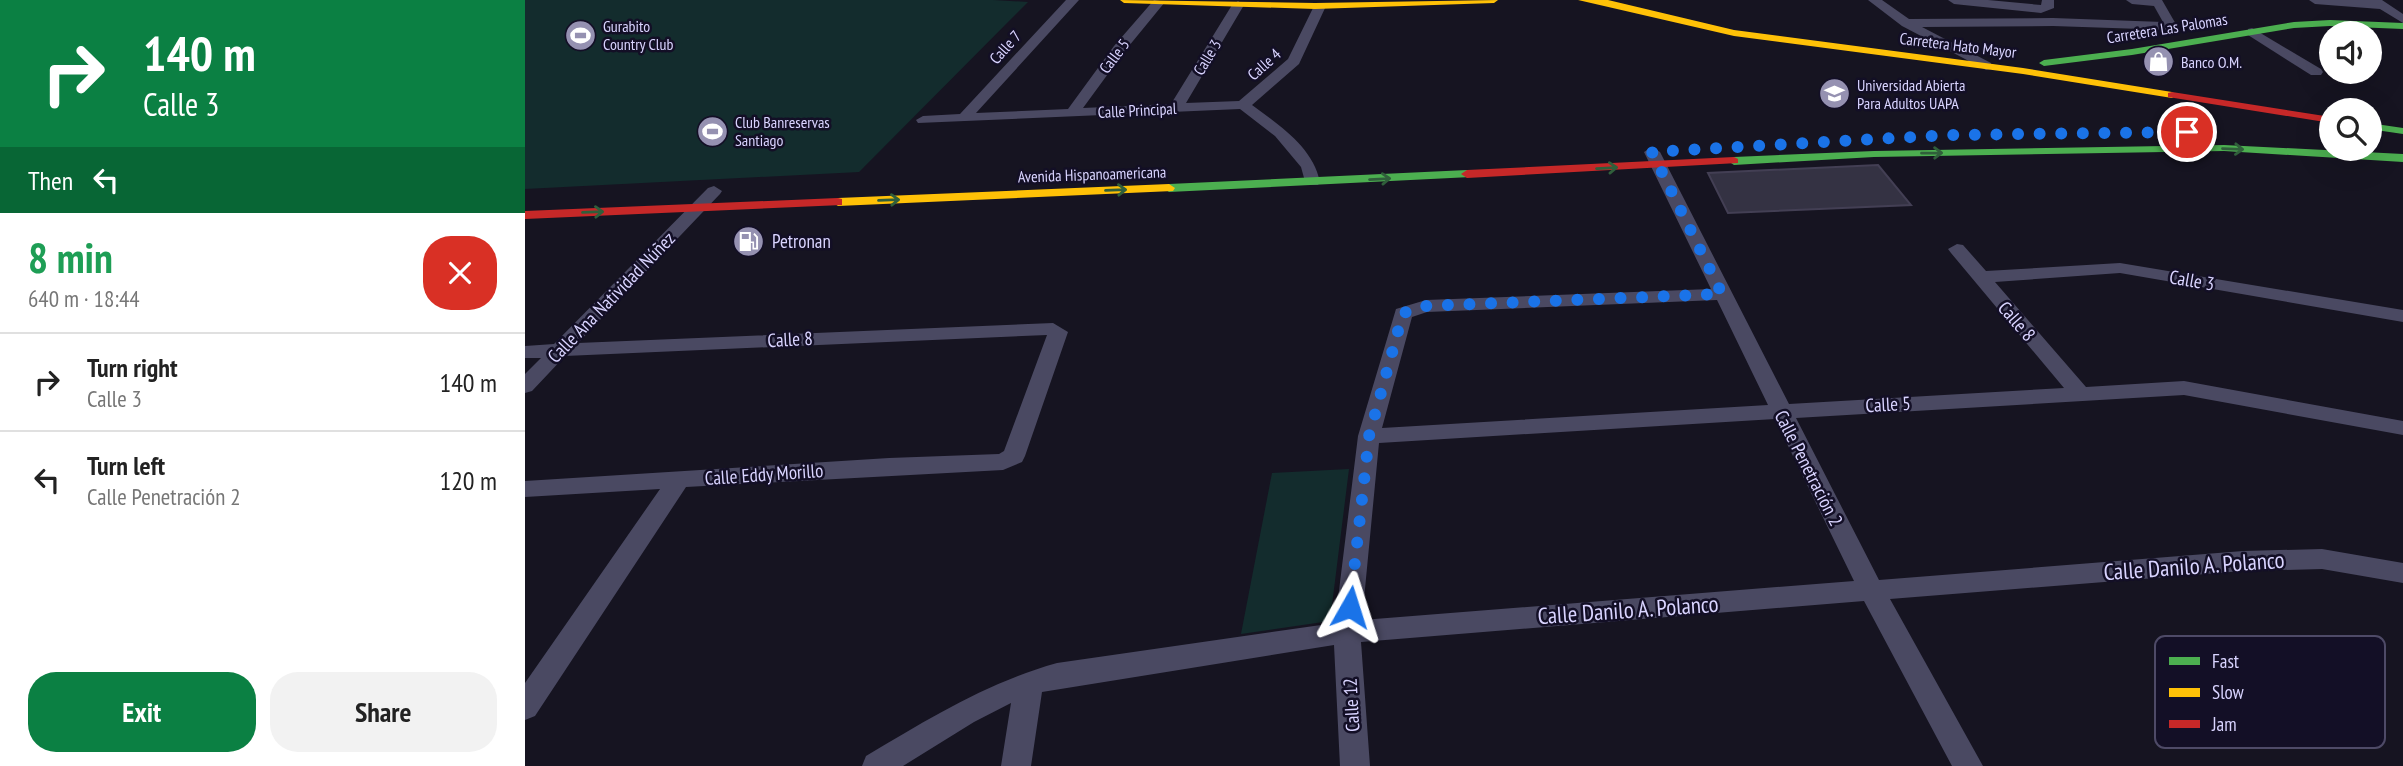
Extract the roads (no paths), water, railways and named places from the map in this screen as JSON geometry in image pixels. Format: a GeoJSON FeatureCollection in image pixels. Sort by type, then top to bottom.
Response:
{"type":"FeatureCollection","features":[{"type":"Feature","properties":{"kind":"main road"},"geometry":{"type":"LineString","coordinates":[[1124,0],[1319,6],[1494,0]]}},
{"type":"Feature","properties":{"kind":"main road","name":"Carretera Hato Mayor"},"geometry":{"type":"LineString","coordinates":[[1582,0],[1608,3],[1734,33],[2023,71],[2319,118]]}},
{"type":"Feature","properties":{"kind":"main road","name":"Carretera Las Palomas"},"geometry":{"type":"LineString","coordinates":[[2023,71],[2029,65],[2132,52],[2294,25],[2330,23],[2403,26]]}},
{"type":"Feature","properties":{"kind":"main road"},"geometry":{"type":"LineString","coordinates":[[2382,128],[2403,131]]}},
{"type":"Feature","properties":{"kind":"main road"},"geometry":{"type":"LineString","coordinates":[[2161,133],[2214,132],[2319,138]]}},
{"type":"Feature","properties":{"kind":"main road","name":"Avenida Hispanoamericana"},"geometry":{"type":"LineString","coordinates":[[1656,159],[1923,137]]}},
{"type":"Feature","properties":{"kind":"main road"},"geometry":{"type":"LineString","coordinates":[[2382,142],[2403,143]]}},
{"type":"Feature","properties":{"kind":"main road","name":"Avenida Hispanoamericana"},"geometry":{"type":"LineString","coordinates":[[525,215],[1310,174],[1656,159],[2224,148],[2403,158]]}},
{"type":"Feature","properties":{"kind":"main road","name":"Avenida Hispanoamericana"},"geometry":{"type":"LineString","coordinates":[[1088,175],[1310,174]]}},
{"type":"Feature","properties":{"kind":"main road"},"geometry":{"type":"LineString","coordinates":[[525,199],[721,190]]}},
{"type":"Feature","properties":{"kind":"street","name":"Calle 7"},"geometry":{"type":"LineString","coordinates":[[964,118],[1073,0]]}},
{"type":"Feature","properties":{"kind":"street"},"geometry":{"type":"LineString","coordinates":[[1874,0],[1906,23],[1986,66]]}},
{"type":"Feature","properties":{"kind":"street"},"geometry":{"type":"LineString","coordinates":[[1954,0],[2041,9],[2048,8],[2048,0]]}},
{"type":"Feature","properties":{"kind":"street"},"geometry":{"type":"LineString","coordinates":[[1906,23],[2053,22],[2171,26],[2157,1],[2132,0]]}},
{"type":"Feature","properties":{"kind":"street"},"geometry":{"type":"LineString","coordinates":[[2315,0],[2379,3],[2403,19]]}},
{"type":"Feature","properties":{"kind":"street","name":"Calle 5"},"geometry":{"type":"LineString","coordinates":[[1072,113],[1119,49],[1167,1]]}},
{"type":"Feature","properties":{"kind":"street","name":"Calle 3"},"geometry":{"type":"LineString","coordinates":[[1176,108],[1238,5]]}},
{"type":"Feature","properties":{"kind":"street","name":"Calle 4"},"geometry":{"type":"LineString","coordinates":[[1243,105],[1294,61],[1319,6]]}},
{"type":"Feature","properties":{"kind":"street"},"geometry":{"type":"LineString","coordinates":[[2252,32],[2316,72]]}},
{"type":"Feature","properties":{"kind":"street","name":"Calle Principal"},"geometry":{"type":"LineString","coordinates":[[923,120],[1243,105]]}},
{"type":"Feature","properties":{"kind":"street"},"geometry":{"type":"LineString","coordinates":[[1243,105],[1280,133],[1310,174]]}},
{"type":"Feature","properties":{"kind":"street","name":"Calle Penetración 2"},"geometry":{"type":"LineString","coordinates":[[1656,159],[1872,591],[1968,766]]}},
{"type":"Feature","properties":{"kind":"street","name":"Calle Ana Natividad Núñez"},"geometry":{"type":"LineString","coordinates":[[525,386],[698,208],[721,190]]}},
{"type":"Feature","properties":{"kind":"street","name":"Calle 8"},"geometry":{"type":"LineString","coordinates":[[1957,249],[2079,392]]}},
{"type":"Feature","properties":{"kind":"street","name":"Calle 3"},"geometry":{"type":"LineString","coordinates":[[1979,277],[2120,268],[2403,316]]}},
{"type":"Feature","properties":{"kind":"street","name":"Calle 12"},"geometry":{"type":"LineString","coordinates":[[1355,766],[1347,632],[1369,436],[1403,313],[1426,306],[1722,294]]}},
{"type":"Feature","properties":{"kind":"street","name":"Calle 8"},"geometry":{"type":"LineString","coordinates":[[525,352],[1055,328],[1058,332],[1014,456],[1003,463]]}},
{"type":"Feature","properties":{"kind":"street","name":"Calle 5"},"geometry":{"type":"LineString","coordinates":[[1369,436],[2079,392],[2200,389],[2403,428]]}},
{"type":"Feature","properties":{"kind":"street","name":"Calle Eddy Morillo"},"geometry":{"type":"LineString","coordinates":[[525,489],[889,466],[1003,463]]}},
{"type":"Feature","properties":{"kind":"street"},"geometry":{"type":"LineString","coordinates":[[525,707],[679,479]]}},
{"type":"Feature","properties":{"kind":"street","name":"Calle Danilo A. Polanco"},"geometry":{"type":"LineString","coordinates":[[877,766],[992,697],[1029,682],[1057,675],[1347,632],[2256,561],[2322,559],[2403,573]]}},
{"type":"Feature","properties":{"kind":"street"},"geometry":{"type":"LineString","coordinates":[[1016,766],[1029,682]]}},
{"type":"Feature","properties":{"kind":"place","name":"Gurabito Country Club"},"geometry":{"type":"Point","coordinates":[580,35]}},
{"type":"Feature","properties":{"kind":"place","name":"Banco O.M."},"geometry":{"type":"Point","coordinates":[2158,62]}},
{"type":"Feature","properties":{"kind":"place","name":"Universidad Abierta Para Adultos UAPA"},"geometry":{"type":"Point","coordinates":[1834,94]}},
{"type":"Feature","properties":{"kind":"place","name":"Club Banreservas Santiago"},"geometry":{"type":"Point","coordinates":[712,131]}},
{"type":"Feature","properties":{"kind":"place","name":"Petronan"},"geometry":{"type":"Point","coordinates":[749,241]}}]}
